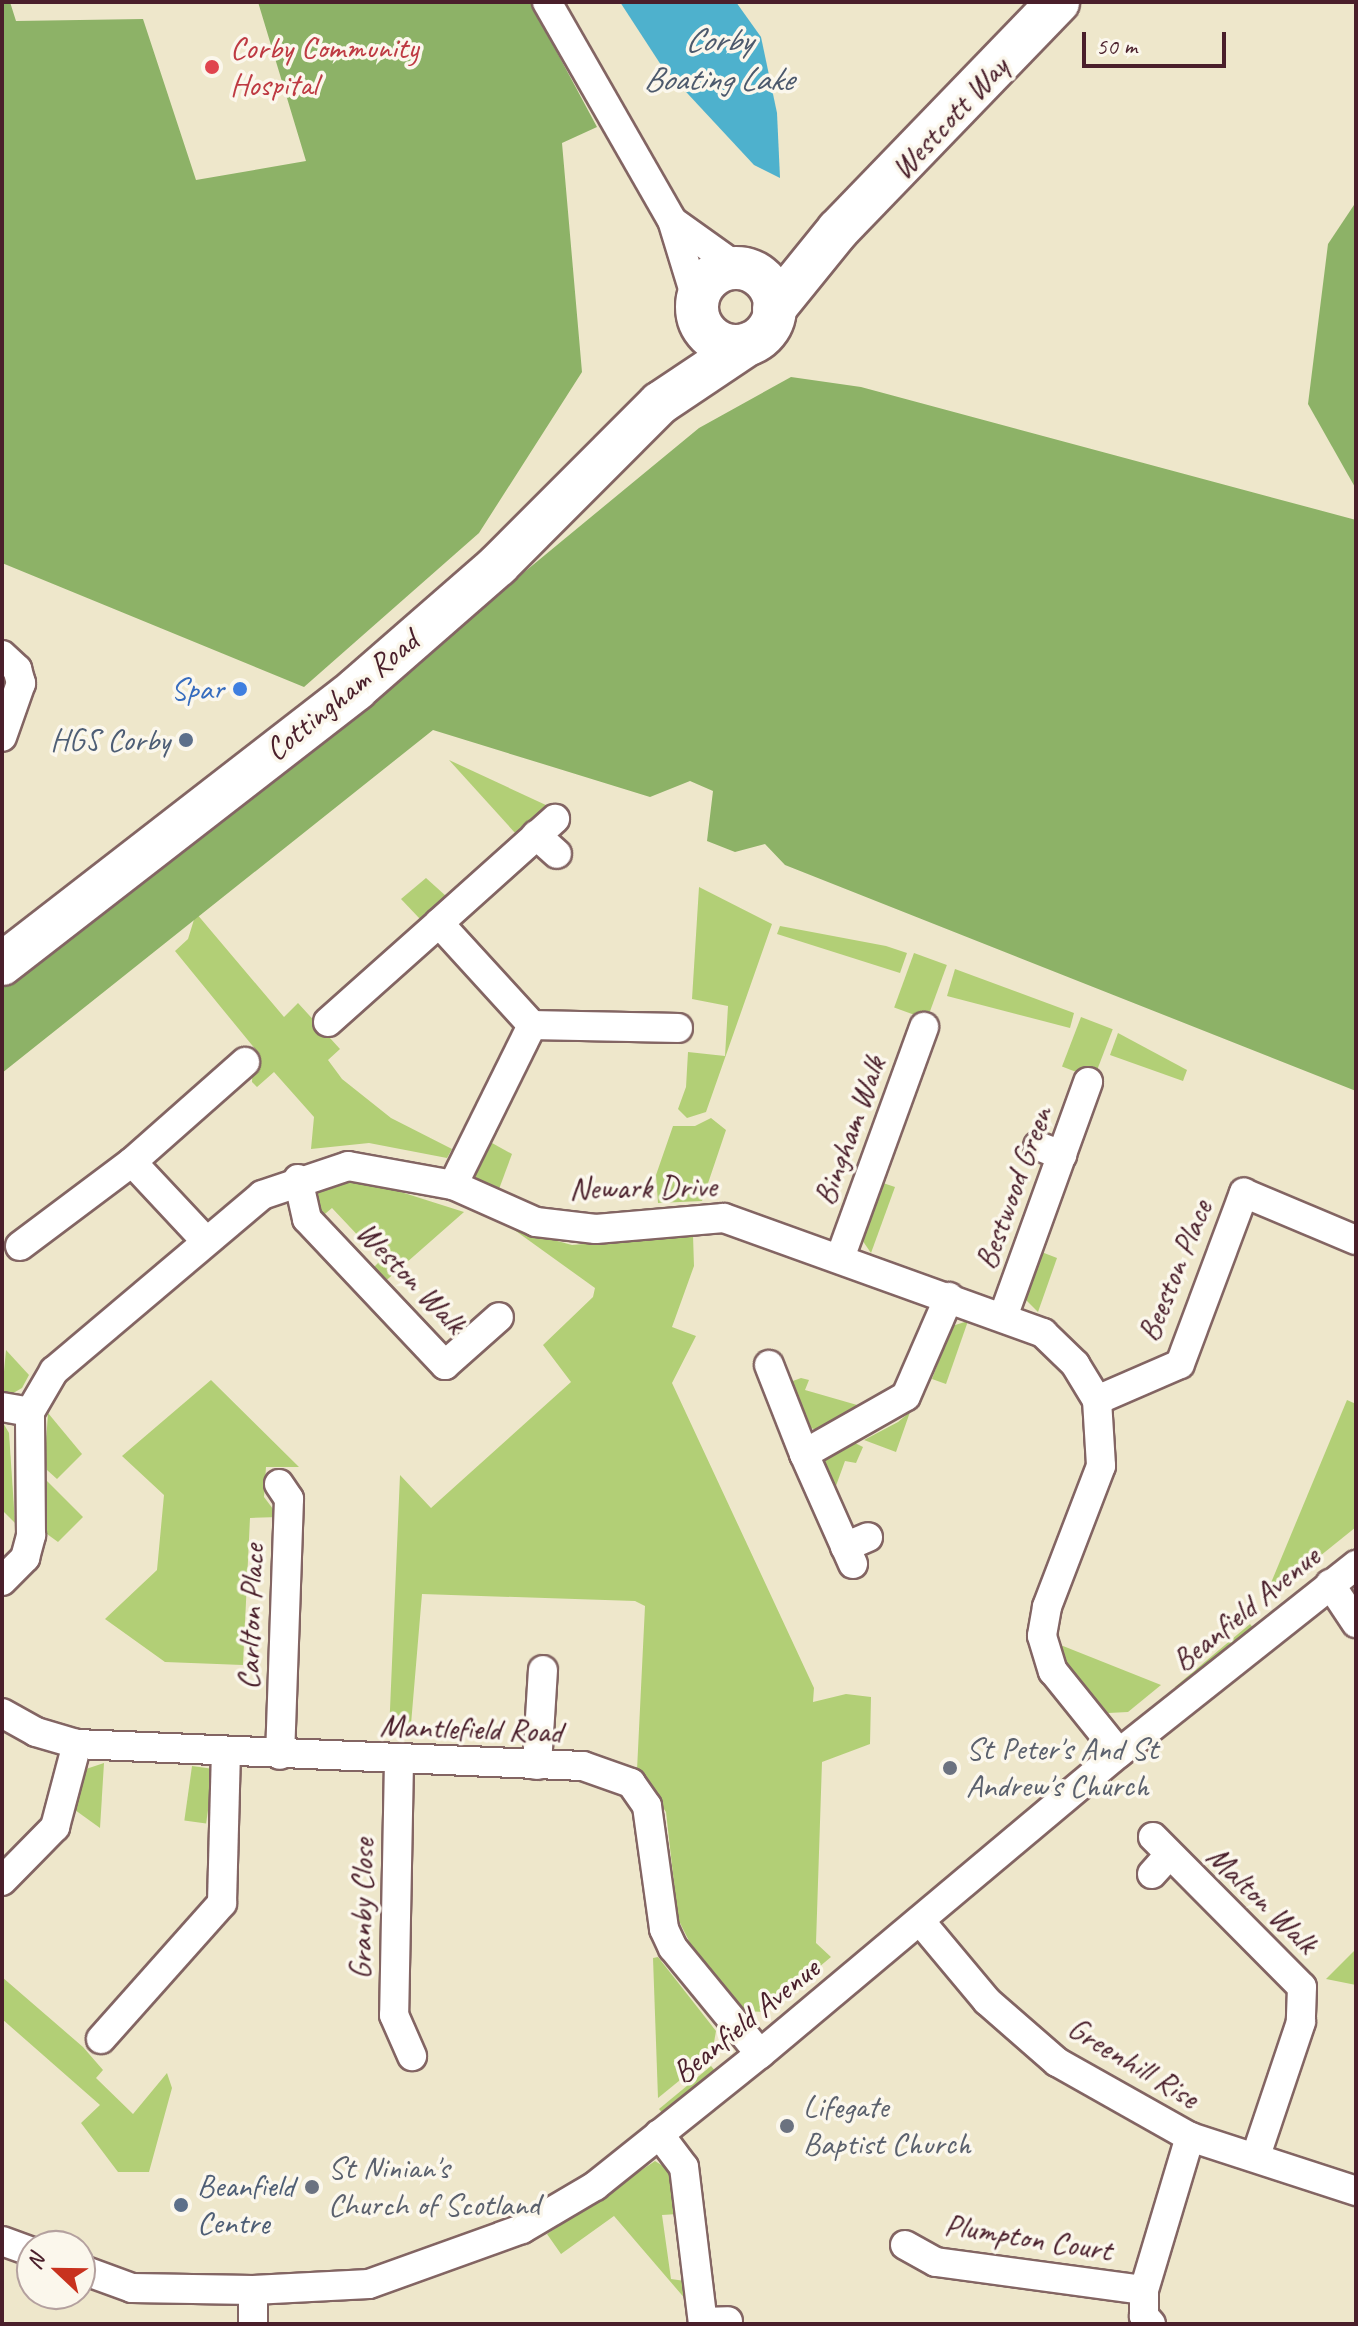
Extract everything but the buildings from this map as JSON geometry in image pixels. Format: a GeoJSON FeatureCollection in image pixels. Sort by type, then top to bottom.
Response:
{"type":"FeatureCollection","features":[{"type":"Feature","properties":{"kind":"highway","name":"Westcott Way"},"geometry":{"type":"LineString","coordinates":[[774,309],[838,230],[1058,2]]}},
{"type":"Feature","properties":{"kind":"highway","name":"Westcott Way"},"geometry":{"type":"LineString","coordinates":[[741,268],[838,230]]}},
{"type":"Feature","properties":{"kind":"highway"},"geometry":{"type":"LineString","coordinates":[[741,268],[769,287],[774,309],[767,330],[748,344],[713,339],[698,319],[697,304],[707,281],[741,268]]}},
{"type":"Feature","properties":{"kind":"highway","name":"Cottingham Road"},"geometry":{"type":"LineString","coordinates":[[660,403],[697,304]]}},
{"type":"Feature","properties":{"kind":"highway","name":"Cottingham Road"},"geometry":{"type":"LineString","coordinates":[[2,964],[356,689],[498,565],[660,403],[748,344]]}},
{"type":"Feature","properties":{"kind":"street"},"geometry":{"type":"LineString","coordinates":[[547,2],[672,220],[697,304]]}},
{"type":"Feature","properties":{"kind":"street"},"geometry":{"type":"LineString","coordinates":[[672,220],[708,252],[741,268]]}},
{"type":"Feature","properties":{"kind":"street"},"geometry":{"type":"LineString","coordinates":[[2,655],[17,669],[21,683],[2,737]]}},
{"type":"Feature","properties":{"kind":"street"},"geometry":{"type":"LineString","coordinates":[[328,1022],[439,923],[549,836]]}},
{"type":"Feature","properties":{"kind":"street"},"geometry":{"type":"LineString","coordinates":[[439,923],[532,1025],[678,1027]]}},
{"type":"Feature","properties":{"kind":"street"},"geometry":{"type":"LineString","coordinates":[[453,1185],[532,1025]]}},
{"type":"Feature","properties":{"kind":"street","name":"Bingham Walk"},"geometry":{"type":"LineString","coordinates":[[840,1258],[924,1027]]}},
{"type":"Feature","properties":{"kind":"street"},"geometry":{"type":"LineString","coordinates":[[20,1246],[132,1162],[240,1074]]}},
{"type":"Feature","properties":{"kind":"street","name":"Bestwood Green"},"geometry":{"type":"LineString","coordinates":[[1003,1317],[1050,1151],[1088,1082]]}},
{"type":"Feature","properties":{"kind":"street"},"geometry":{"type":"LineString","coordinates":[[132,1162],[206,1241]]}},
{"type":"Feature","properties":{"kind":"street","name":"Newark Drive"},"geometry":{"type":"LineString","coordinates":[[30,1412],[54,1371],[262,1195],[298,1179],[348,1166],[453,1185],[536,1222],[596,1229],[724,1218],[1043,1333],[1075,1364],[1097,1400],[1101,1466],[1047,1607],[1042,1636],[1053,1671],[1119,1753]]}},
{"type":"Feature","properties":{"kind":"street","name":"Weston Walk"},"geometry":{"type":"LineString","coordinates":[[298,1179],[307,1219],[445,1365],[499,1317]]}},
{"type":"Feature","properties":{"kind":"street","name":"Beeston Place"},"geometry":{"type":"LineString","coordinates":[[1097,1400],[1180,1364],[1248,1183],[1356,1240]]}},
{"type":"Feature","properties":{"kind":"street"},"geometry":{"type":"LineString","coordinates":[[804,1454],[906,1396],[949,1297]]}},
{"type":"Feature","properties":{"kind":"street"},"geometry":{"type":"LineString","coordinates":[[769,1365],[804,1454],[855,1549]]}},
{"type":"Feature","properties":{"kind":"street"},"geometry":{"type":"LineString","coordinates":[[2,1407],[30,1412],[31,1535],[25,1558],[2,1581]]}},
{"type":"Feature","properties":{"kind":"street","name":"Carlton Place"},"geometry":{"type":"LineString","coordinates":[[279,1484],[289,1499],[280,1755]]}},
{"type":"Feature","properties":{"kind":"street","name":"Beanfield Avenue"},"geometry":{"type":"LineString","coordinates":[[96,2275],[132,2288],[253,2290],[369,2284],[522,2229],[595,2186],[921,1922],[1119,1753],[1356,1565]]}},
{"type":"Feature","properties":{"kind":"street"},"geometry":{"type":"LineString","coordinates":[[1330,1584],[1356,1623]]}},
{"type":"Feature","properties":{"kind":"street"},"geometry":{"type":"LineString","coordinates":[[534,1687],[537,1765]]}},
{"type":"Feature","properties":{"kind":"street","name":"Mantlefield Road"},"geometry":{"type":"LineString","coordinates":[[2,1713],[36,1732],[77,1744],[399,1761],[583,1766],[631,1783],[647,1806],[664,1929],[673,1948],[760,2054]]}},
{"type":"Feature","properties":{"kind":"street"},"geometry":{"type":"LineString","coordinates":[[2,1881],[55,1827],[77,1744]]}},
{"type":"Feature","properties":{"kind":"street"},"geometry":{"type":"LineString","coordinates":[[101,2039],[222,1903],[226,1751]]}},
{"type":"Feature","properties":{"kind":"street","name":"Granby Close"},"geometry":{"type":"LineString","coordinates":[[399,1761],[394,2015],[412,2056]]}},
{"type":"Feature","properties":{"kind":"street","name":"Malton Walk"},"geometry":{"type":"LineString","coordinates":[[1158,1855],[1302,1987],[1301,2022],[1256,2156]]}},
{"type":"Feature","properties":{"kind":"street","name":"Greenhill Rise"},"geometry":{"type":"LineString","coordinates":[[921,1922],[987,2001],[1057,2062],[1190,2137],[1356,2191]]}},
{"type":"Feature","properties":{"kind":"street"},"geometry":{"type":"LineString","coordinates":[[659,2134],[684,2167],[712,2322]]}},
{"type":"Feature","properties":{"kind":"street"},"geometry":{"type":"LineString","coordinates":[[1151,2324],[1144,2316],[1144,2290],[1190,2137]]}},
{"type":"Feature","properties":{"kind":"street","name":"Plumpton Court"},"geometry":{"type":"LineString","coordinates":[[905,2245],[936,2262],[1144,2290]]}},
{"type":"Feature","properties":{"kind":"street"},"geometry":{"type":"LineString","coordinates":[[253,2290],[253,2324]]}},
{"type":"Feature","properties":{"kind":"green space"},"geometry":{"type":"Polygon","coordinates":[[[2,2],[10,2],[16,21],[143,19],[196,180],[306,161],[258,2],[530,2],[597,127],[562,143],[582,372],[479,533],[304,687],[2,563],[2,2]]]}},
{"type":"Feature","properties":{"kind":"green space"},"geometry":{"type":"Polygon","coordinates":[[[1356,202],[1356,489],[1308,404],[1328,244],[1356,202]]]}},
{"type":"Feature","properties":{"kind":"green space"},"geometry":{"type":"Polygon","coordinates":[[[791,377],[861,387],[1356,520],[1356,1091],[785,865],[765,844],[735,852],[707,841],[713,791],[690,781],[650,797],[433,730],[2,1073],[2,986],[346,719],[699,428],[791,377]]]}},
{"type":"Feature","properties":{"kind":"green space"},"geometry":{"type":"Polygon","coordinates":[[[449,760],[548,806],[516,834],[449,760]]]}},
{"type":"Feature","properties":{"kind":"green space"},"geometry":{"type":"Polygon","coordinates":[[[426,878],[446,896],[420,919],[401,899],[426,878]]]}},
{"type":"Feature","properties":{"kind":"green space"},"geometry":{"type":"Polygon","coordinates":[[[699,887],[772,924],[706,1112],[687,1118],[678,1109],[686,1087],[688,1052],[725,1056],[728,1006],[692,999],[699,887]]]}},
{"type":"Feature","properties":{"kind":"green space"},"geometry":{"type":"Polygon","coordinates":[[[196,913],[284,1017],[298,1003],[340,1049],[328,1060],[342,1079],[391,1118],[452,1149],[447,1158],[369,1143],[311,1149],[314,1117],[274,1072],[257,1087],[252,1082],[253,1060],[260,1055],[175,951],[188,939],[196,913]]]}},
{"type":"Feature","properties":{"kind":"green space"},"geometry":{"type":"Polygon","coordinates":[[[780,926],[886,946],[907,953],[900,973],[777,934],[780,926]]]}},
{"type":"Feature","properties":{"kind":"green space"},"geometry":{"type":"Polygon","coordinates":[[[914,953],[947,965],[927,1019],[894,1008],[914,953]]]}},
{"type":"Feature","properties":{"kind":"green space"},"geometry":{"type":"Polygon","coordinates":[[[955,969],[1074,1013],[1070,1028],[947,996],[955,969]]]}},
{"type":"Feature","properties":{"kind":"green space"},"geometry":{"type":"Polygon","coordinates":[[[1081,1017],[1113,1029],[1094,1079],[1062,1066],[1081,1017]]]}},
{"type":"Feature","properties":{"kind":"green space"},"geometry":{"type":"Polygon","coordinates":[[[1118,1033],[1187,1070],[1183,1081],[1110,1055],[1118,1033]]]}},
{"type":"Feature","properties":{"kind":"green space"},"geometry":{"type":"Polygon","coordinates":[[[711,1118],[726,1130],[702,1201],[658,1203],[656,1175],[673,1126],[695,1126],[711,1118]]]}},
{"type":"Feature","properties":{"kind":"green space"},"geometry":{"type":"Polygon","coordinates":[[[483,1138],[512,1154],[499,1189],[478,1183],[473,1168],[483,1138]]]}},
{"type":"Feature","properties":{"kind":"green space"},"geometry":{"type":"Polygon","coordinates":[[[877,1181],[895,1187],[871,1253],[858,1234],[877,1181]]]}},
{"type":"Feature","properties":{"kind":"green space"},"geometry":{"type":"Polygon","coordinates":[[[348,1182],[382,1186],[464,1212],[381,1285],[369,1272],[381,1260],[332,1208],[320,1218],[312,1189],[348,1182]]]}},
{"type":"Feature","properties":{"kind":"green space"},"geometry":{"type":"Polygon","coordinates":[[[513,1229],[572,1245],[693,1235],[694,1266],[672,1327],[696,1336],[672,1383],[814,1688],[813,1702],[846,1694],[871,1697],[870,1744],[822,1762],[816,1943],[831,1957],[765,2012],[745,2011],[733,1999],[697,1957],[678,1919],[666,1812],[637,1770],[645,1606],[635,1601],[422,1594],[410,1736],[389,1733],[400,1475],[431,1508],[571,1382],[543,1345],[593,1297],[595,1288],[513,1229]]]}},
{"type":"Feature","properties":{"kind":"green space"},"geometry":{"type":"Polygon","coordinates":[[[1039,1251],[1057,1258],[1038,1312],[1024,1298],[1039,1251]]]}},
{"type":"Feature","properties":{"kind":"green space"},"geometry":{"type":"Polygon","coordinates":[[[968,1321],[946,1384],[932,1379],[952,1326],[968,1321]]]}},
{"type":"Feature","properties":{"kind":"green space"},"geometry":{"type":"Polygon","coordinates":[[[6,1350],[29,1375],[22,1388],[8,1396],[2,1393],[6,1350]]]}},
{"type":"Feature","properties":{"kind":"green space"},"geometry":{"type":"Polygon","coordinates":[[[801,1378],[809,1380],[805,1390],[871,1409],[817,1430],[801,1425],[790,1382],[801,1378]]]}},
{"type":"Feature","properties":{"kind":"green space"},"geometry":{"type":"Polygon","coordinates":[[[211,1380],[299,1467],[266,1467],[264,1497],[279,1517],[250,1518],[243,1665],[165,1662],[105,1619],[157,1570],[164,1495],[122,1456],[211,1380]]]}},
{"type":"Feature","properties":{"kind":"green space"},"geometry":{"type":"Polygon","coordinates":[[[1347,1400],[1356,1404],[1356,1527],[1263,1602],[1347,1400]]]}},
{"type":"Feature","properties":{"kind":"green space"},"geometry":{"type":"Polygon","coordinates":[[[910,1412],[896,1452],[864,1440],[898,1422],[910,1412]]]}},
{"type":"Feature","properties":{"kind":"green space"},"geometry":{"type":"Polygon","coordinates":[[[48,1413],[82,1454],[57,1479],[47,1470],[45,1458],[48,1413]]]}},
{"type":"Feature","properties":{"kind":"green space"},"geometry":{"type":"Polygon","coordinates":[[[2,1421],[9,1433],[15,1523],[2,1510],[2,1421]]]}},
{"type":"Feature","properties":{"kind":"green space"},"geometry":{"type":"Polygon","coordinates":[[[855,1443],[863,1447],[856,1463],[845,1461],[833,1494],[821,1470],[829,1451],[855,1443]]]}},
{"type":"Feature","properties":{"kind":"green space"},"geometry":{"type":"Polygon","coordinates":[[[46,1480],[83,1517],[58,1542],[47,1534],[46,1480]]]}},
{"type":"Feature","properties":{"kind":"green space"},"geometry":{"type":"Polygon","coordinates":[[[1250,1624],[1255,1630],[1180,1693],[1175,1687],[1250,1624]]]}},
{"type":"Feature","properties":{"kind":"green space"},"geometry":{"type":"Polygon","coordinates":[[[1058,1644],[1161,1685],[1128,1712],[1108,1713],[1067,1664],[1058,1644]]]}},
{"type":"Feature","properties":{"kind":"green space"},"geometry":{"type":"Polygon","coordinates":[[[104,1763],[100,1828],[75,1810],[83,1770],[104,1763]]]}},
{"type":"Feature","properties":{"kind":"green space"},"geometry":{"type":"Polygon","coordinates":[[[192,1766],[214,1769],[206,1824],[184,1820],[192,1766]]]}},
{"type":"Feature","properties":{"kind":"green space"},"geometry":{"type":"Polygon","coordinates":[[[1356,1949],[1356,1985],[1326,1979],[1356,1949]]]}},
{"type":"Feature","properties":{"kind":"green space"},"geometry":{"type":"Polygon","coordinates":[[[658,1957],[716,2031],[712,2054],[658,2098],[653,1958],[658,1957]]]}},
{"type":"Feature","properties":{"kind":"green space"},"geometry":{"type":"Polygon","coordinates":[[[2,1977],[83,2047],[103,2070],[96,2078],[133,2114],[167,2073],[172,2088],[149,2172],[118,2172],[81,2123],[100,2105],[2,2019],[2,1977]]]}},
{"type":"Feature","properties":{"kind":"green space"},"geometry":{"type":"Polygon","coordinates":[[[711,2066],[717,2073],[664,2115],[659,2109],[711,2066]]]}},
{"type":"Feature","properties":{"kind":"green space"},"geometry":{"type":"Polygon","coordinates":[[[655,2161],[671,2171],[678,2214],[662,2215],[671,2279],[685,2281],[687,2301],[614,2216],[561,2254],[547,2234],[655,2161]]]}},
{"type":"Feature","properties":{"kind":"water","name":"Corby Boating Lake"},"geometry":{"type":"Polygon","coordinates":[[[620,2],[736,2],[761,37],[777,113],[780,178],[754,165],[661,65],[620,2]]]}},
{"type":"Feature","properties":{"kind":"place","name":"Corby Community Hospital"},"geometry":{"type":"Point","coordinates":[212,67]}},
{"type":"Feature","properties":{"kind":"place","name":"Spar"},"geometry":{"type":"Point","coordinates":[240,689]}},
{"type":"Feature","properties":{"kind":"place","name":"HGS Corby"},"geometry":{"type":"Point","coordinates":[186,740]}},
{"type":"Feature","properties":{"kind":"place","name":"St Peter's And St Andrew's Church"},"geometry":{"type":"Point","coordinates":[950,1768]}},
{"type":"Feature","properties":{"kind":"place","name":"Lifegate Baptist Church"},"geometry":{"type":"Point","coordinates":[787,2126]}},
{"type":"Feature","properties":{"kind":"place","name":"St Ninian's Church of Scotland"},"geometry":{"type":"Point","coordinates":[312,2187]}},
{"type":"Feature","properties":{"kind":"place","name":"Beanfield Centre"},"geometry":{"type":"Point","coordinates":[181,2205]}}]}
